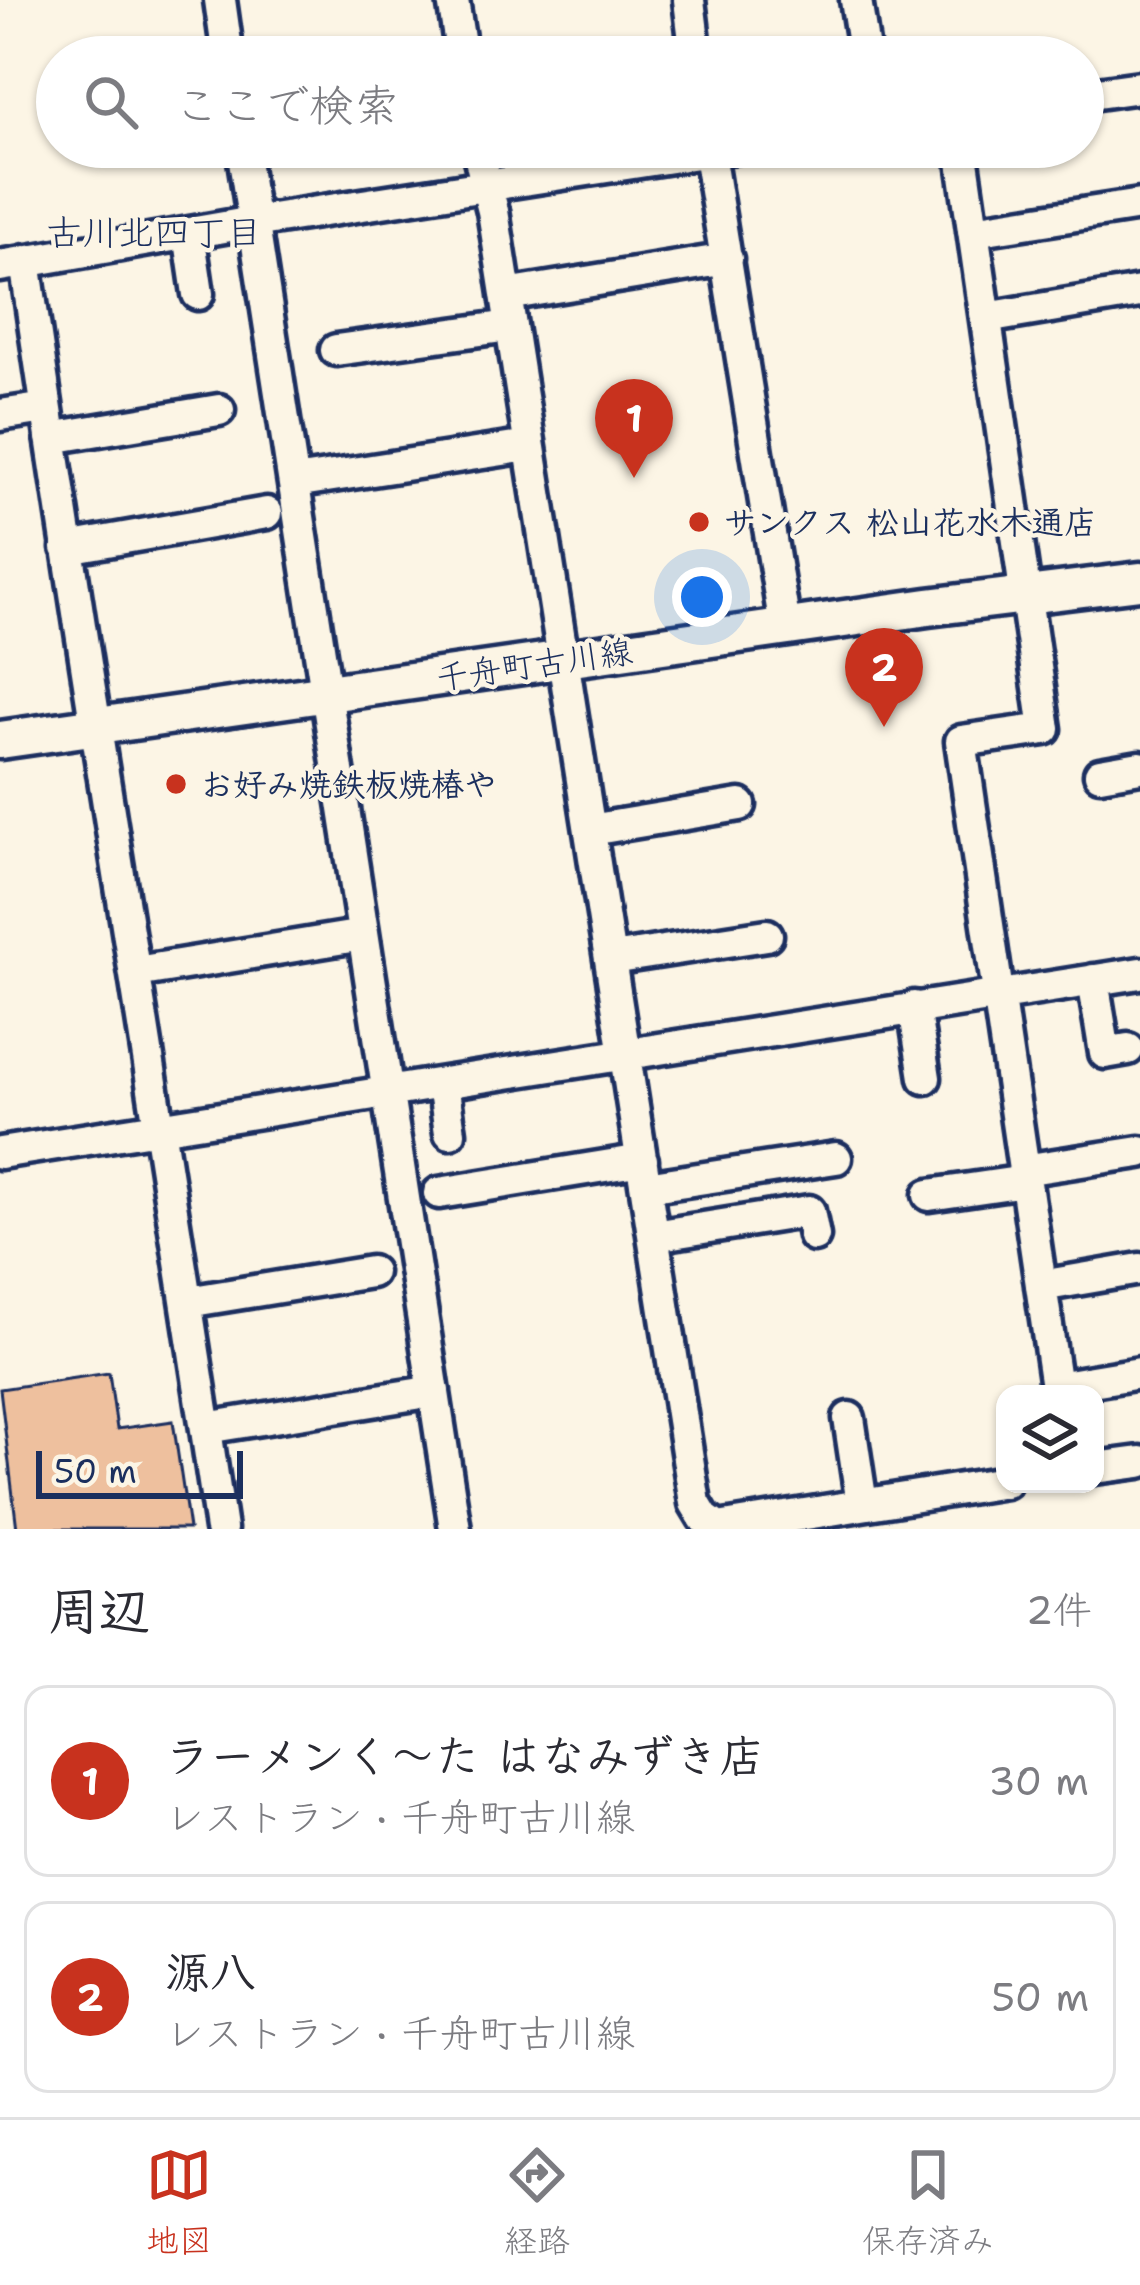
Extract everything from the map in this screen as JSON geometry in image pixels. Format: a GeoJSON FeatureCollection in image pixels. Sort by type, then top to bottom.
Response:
{"type":"FeatureCollection","features":[{"type":"Feature","properties":{"kind":"street"},"geometry":{"type":"LineString","coordinates":[[220,0],[226,36]]}},
{"type":"Feature","properties":{"kind":"street"},"geometry":{"type":"LineString","coordinates":[[453,0],[459,36]]}},
{"type":"Feature","properties":{"kind":"street"},"geometry":{"type":"LineString","coordinates":[[688,0],[693,36]]}},
{"type":"Feature","properties":{"kind":"street"},"geometry":{"type":"LineString","coordinates":[[856,0],[862,36]]}},
{"type":"Feature","properties":{"kind":"street"},"geometry":{"type":"LineString","coordinates":[[1104,92],[1140,87]]}},
{"type":"Feature","properties":{"kind":"street"},"geometry":{"type":"LineString","coordinates":[[245,168],[455,1529]]}},
{"type":"Feature","properties":{"kind":"street"},"geometry":{"type":"LineString","coordinates":[[482,168],[508,310],[699,1524],[718,1528],[845,1514],[996,1484]]}},
{"type":"Feature","properties":{"kind":"street"},"geometry":{"type":"LineString","coordinates":[[220,1529],[162,1128],[48,423],[7,257],[189,233],[589,168]]}},
{"type":"Feature","properties":{"kind":"street"},"geometry":{"type":"LineString","coordinates":[[720,168],[727,259],[785,627]]}},
{"type":"Feature","properties":{"kind":"street"},"geometry":{"type":"LineString","coordinates":[[964,168],[1045,729],[961,741],[1056,1385]]}},
{"type":"Feature","properties":{"kind":"street"},"geometry":{"type":"LineString","coordinates":[[973,231],[1140,205]]}},
{"type":"Feature","properties":{"kind":"street"},"geometry":{"type":"LineString","coordinates":[[189,233],[197,294]]}},
{"type":"Feature","properties":{"kind":"street"},"geometry":{"type":"LineString","coordinates":[[336,350],[727,259]]}},
{"type":"Feature","properties":{"kind":"street"},"geometry":{"type":"LineString","coordinates":[[986,318],[1140,292]]}},
{"type":"Feature","properties":{"kind":"street"},"geometry":{"type":"LineString","coordinates":[[0,415],[48,423],[219,410]]}},
{"type":"Feature","properties":{"kind":"street"},"geometry":{"type":"LineString","coordinates":[[294,482],[528,446]]}},
{"type":"Feature","properties":{"kind":"street"},"geometry":{"type":"LineString","coordinates":[[67,548],[250,525]]}},
{"type":"Feature","properties":{"kind":"street","name":"千舟町古川線"},"geometry":{"type":"LineString","coordinates":[[0,740],[1140,581]]}},
{"type":"Feature","properties":{"kind":"street"},"geometry":{"type":"LineString","coordinates":[[1100,773],[1140,766]]}},
{"type":"Feature","properties":{"kind":"street"},"geometry":{"type":"LineString","coordinates":[[590,830],[740,805]]}},
{"type":"Feature","properties":{"kind":"street"},"geometry":{"type":"LineString","coordinates":[[136,972],[363,935]]}},
{"type":"Feature","properties":{"kind":"street"},"geometry":{"type":"LineString","coordinates":[[610,959],[767,935]]}},
{"type":"Feature","properties":{"kind":"street"},"geometry":{"type":"LineString","coordinates":[[0,1153],[1140,973]]}},
{"type":"Feature","properties":{"kind":"street"},"geometry":{"type":"LineString","coordinates":[[1093,980],[1105,1053],[1128,1049]]}},
{"type":"Feature","properties":{"kind":"street"},"geometry":{"type":"LineString","coordinates":[[914,1006],[925,1078]]}},
{"type":"Feature","properties":{"kind":"street"},"geometry":{"type":"LineString","coordinates":[[442,1083],[450,1133]]}},
{"type":"Feature","properties":{"kind":"street"},"geometry":{"type":"LineString","coordinates":[[929,1196],[1140,1152]]}},
{"type":"Feature","properties":{"kind":"street"},"geometry":{"type":"LineString","coordinates":[[439,1192],[836,1158]]}},
{"type":"Feature","properties":{"kind":"street"},"geometry":{"type":"LineString","coordinates":[[654,1236],[809,1211],[814,1236]]}},
{"type":"Feature","properties":{"kind":"street"},"geometry":{"type":"LineString","coordinates":[[1041,1286],[1140,1269]]}},
{"type":"Feature","properties":{"kind":"street"},"geometry":{"type":"LineString","coordinates":[[187,1302],[355,1284]]}},
{"type":"Feature","properties":{"kind":"street"},"geometry":{"type":"LineString","coordinates":[[1081,1385],[1140,1373]]}},
{"type":"Feature","properties":{"kind":"street"},"geometry":{"type":"LineString","coordinates":[[206,1428],[434,1391]]}},
{"type":"Feature","properties":{"kind":"street"},"geometry":{"type":"LineString","coordinates":[[845,1514],[849,1418]]}},
{"type":"Feature","properties":{"kind":"street"},"geometry":{"type":"LineString","coordinates":[[1104,1467],[1140,1462]]}},
{"type":"Feature","properties":{"kind":"building"},"geometry":{"type":"Polygon","coordinates":[[[109,1373],[117,1429],[173,1421],[189,1529],[17,1529],[0,1389],[109,1373]]]}},
{"type":"Feature","properties":{"kind":"place","name":"ラーメンく～た はなみずき店"},"geometry":{"type":"Point","coordinates":[634,478]}},
{"type":"Feature","properties":{"kind":"place","name":"サンクス 松山花水木通店"},"geometry":{"type":"Point","coordinates":[699,522]}},
{"type":"Feature","properties":{"kind":"place","name":"源八"},"geometry":{"type":"Point","coordinates":[884,727]}},
{"type":"Feature","properties":{"kind":"place","name":"お好み焼鉄板焼椿や"},"geometry":{"type":"Point","coordinates":[176,784]}},
{"type":"Feature","properties":{"kind":"district","name":"古川北四丁目"},"geometry":{"type":"Point","coordinates":[154,232]}}]}
